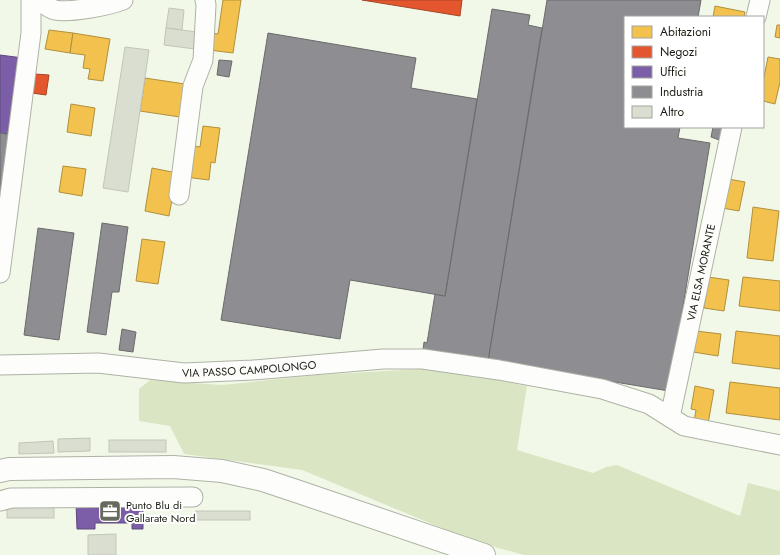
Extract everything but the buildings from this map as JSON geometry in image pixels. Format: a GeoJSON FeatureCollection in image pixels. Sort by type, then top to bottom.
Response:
{"type":"FeatureCollection","features":[{"type":"Feature","properties":{"kind":"highway"},"geometry":{"type":"LineString","coordinates":[[0,471],[9,469],[173,467],[222,471],[263,480],[484,555]]}},
{"type":"Feature","properties":{"kind":"street"},"geometry":{"type":"LineString","coordinates":[[0,273],[31,33],[31,0]]}},
{"type":"Feature","properties":{"kind":"street"},"geometry":{"type":"LineString","coordinates":[[39,0],[47,7],[64,11],[123,0]]}},
{"type":"Feature","properties":{"kind":"street"},"geometry":{"type":"LineString","coordinates":[[179,195],[193,86],[203,60],[205,0]]}},
{"type":"Feature","properties":{"kind":"street"},"geometry":{"type":"LineString","coordinates":[[756,16],[760,0]]}},
{"type":"Feature","properties":{"kind":"street","name":"VIA ELSA MORANTE"},"geometry":{"type":"LineString","coordinates":[[670,417],[732,128]]}},
{"type":"Feature","properties":{"kind":"street","name":"VIA PASSO CAMPOLONGO"},"geometry":{"type":"LineString","coordinates":[[0,365],[98,363],[184,373],[253,370],[383,359],[423,359],[498,370],[602,389],[649,404],[670,417]]}},
{"type":"Feature","properties":{"kind":"street"},"geometry":{"type":"LineString","coordinates":[[670,417],[684,426],[780,446]]}},
{"type":"Feature","properties":{"kind":"street"},"geometry":{"type":"LineString","coordinates":[[0,501],[11,498],[193,497]]}},
{"type":"Feature","properties":{"kind":"green space"},"geometry":{"type":"Polygon","coordinates":[[[437,368],[527,386],[517,450],[593,473],[606,467],[617,465],[740,516],[748,483],[780,491],[780,555],[524,555],[473,541],[302,470],[184,454],[170,426],[139,421],[139,389],[150,380],[222,385],[316,375],[437,368]]]}},
{"type":"Feature","properties":{"kind":"place","name":"Punto Blu di Gallarate Nord"},"geometry":{"type":"Point","coordinates":[110,511]}}]}
